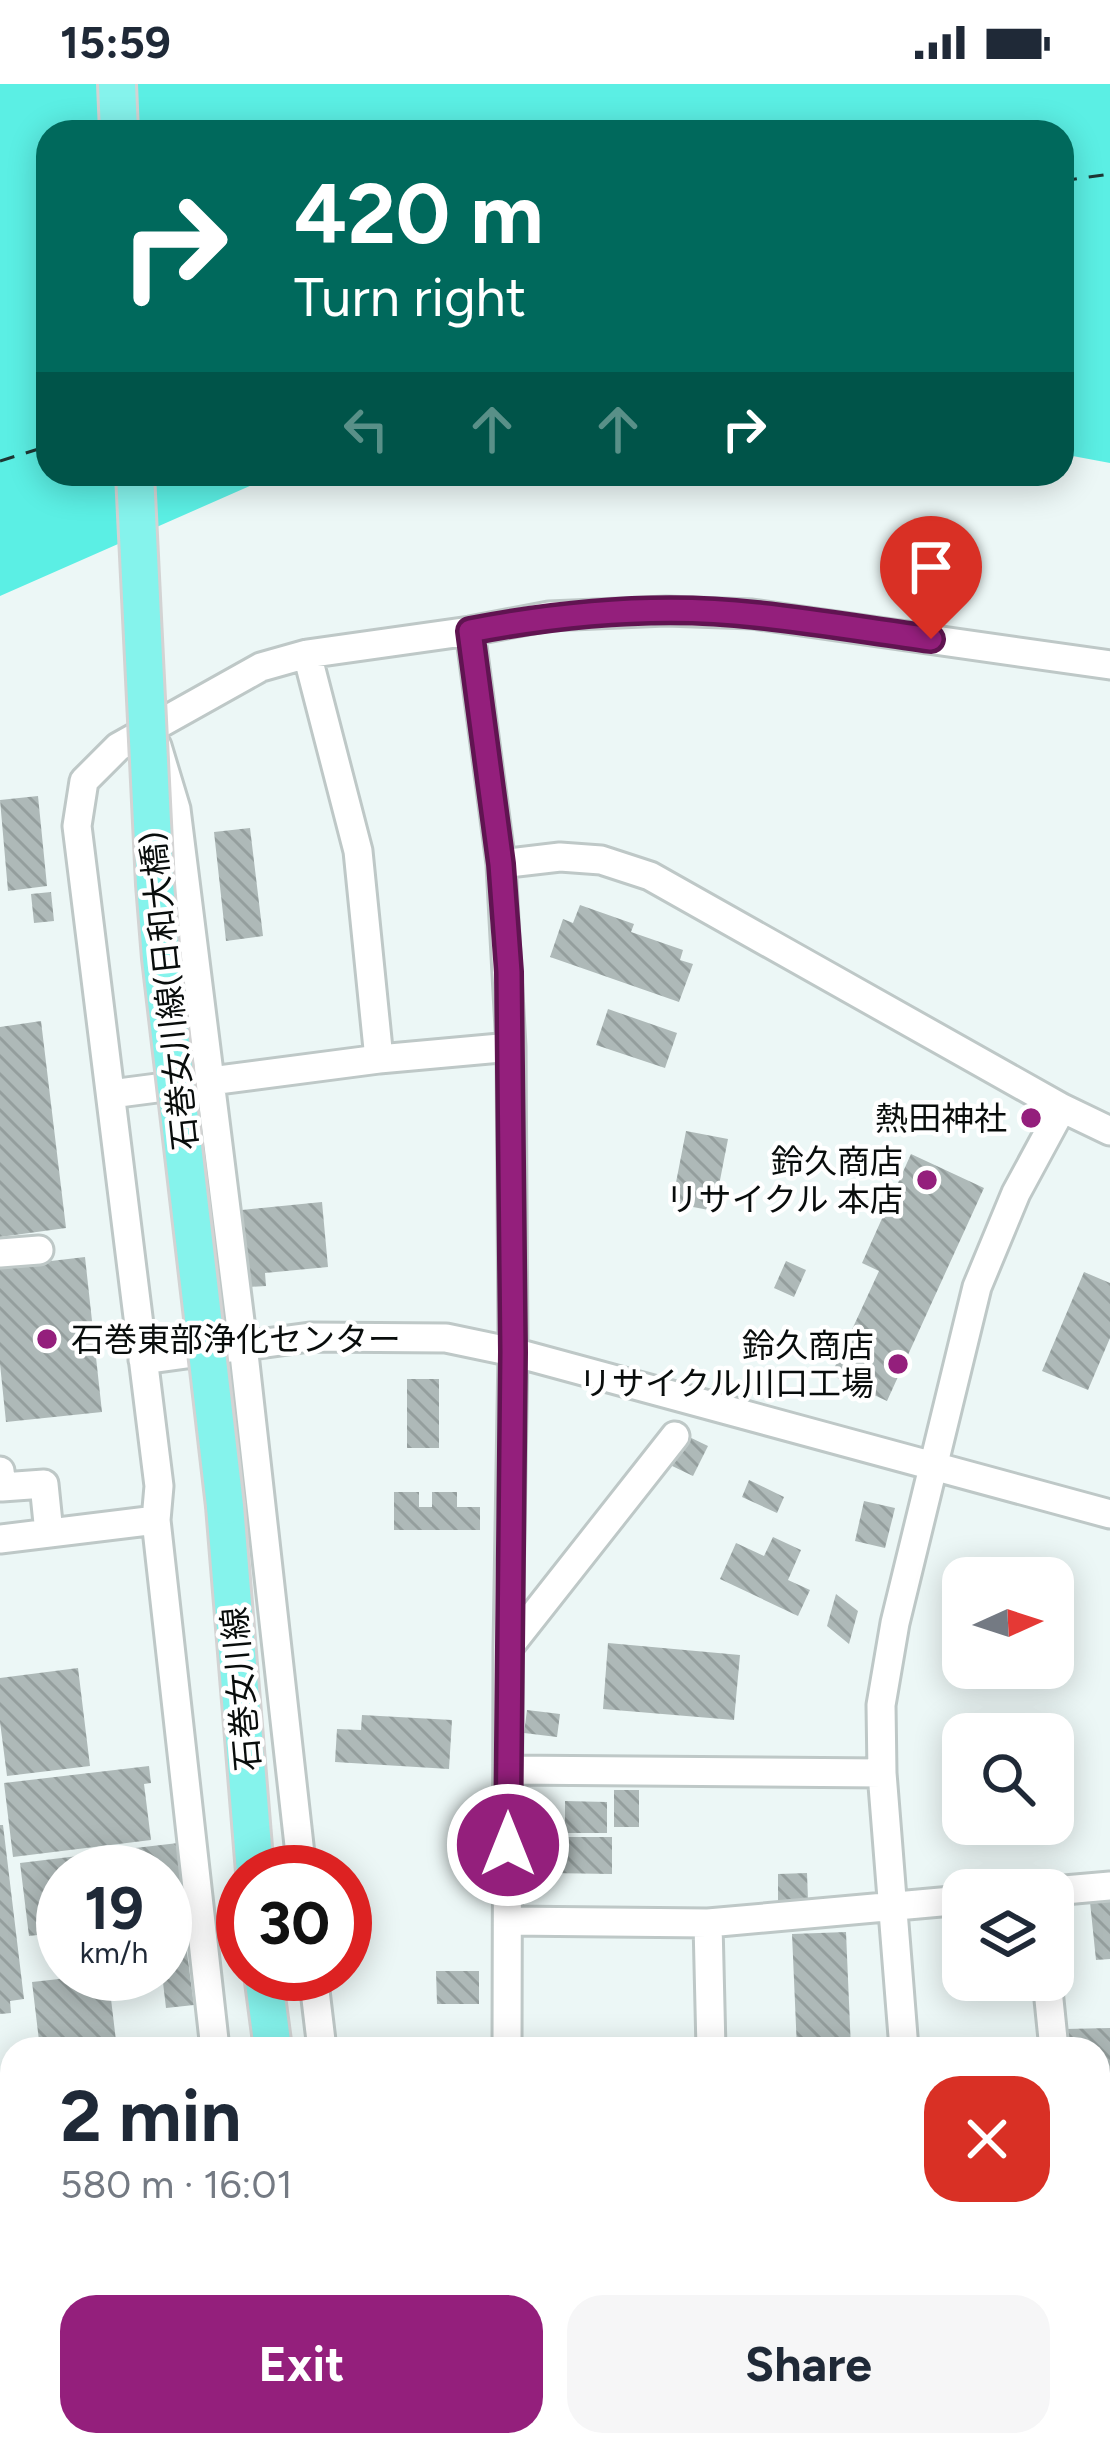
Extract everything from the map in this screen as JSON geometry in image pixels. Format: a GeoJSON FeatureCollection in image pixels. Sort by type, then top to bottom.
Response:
{"type":"FeatureCollection","features":[{"type":"Feature","properties":{"kind":"main road"},"geometry":{"type":"LineString","coordinates":[[117,84],[118,120]]}},
{"type":"Feature","properties":{"kind":"main road","name":"石巻女川線(日和大橋)"},"geometry":{"type":"LineString","coordinates":[[136,486],[161,958],[225,1506]]}},
{"type":"Feature","properties":{"kind":"main road","name":"石巻女川線"},"geometry":{"type":"LineString","coordinates":[[225,1506],[253,1845]]}},
{"type":"Feature","properties":{"kind":"main road"},"geometry":{"type":"LineString","coordinates":[[267,2001],[271,2037]]}},
{"type":"Feature","properties":{"kind":"street"},"geometry":{"type":"LineString","coordinates":[[214,2037],[156,1520],[159,1486],[77,826],[84,781],[118,747],[261,667],[307,654],[549,616],[666,611],[752,614],[1110,665]]}},
{"type":"Feature","properties":{"kind":"street"},"geometry":{"type":"LineString","coordinates":[[470,631],[501,864],[511,1047],[507,2037]]}},
{"type":"Feature","properties":{"kind":"street"},"geometry":{"type":"LineString","coordinates":[[307,654],[358,851],[379,1059]]}},
{"type":"Feature","properties":{"kind":"street"},"geometry":{"type":"LineString","coordinates":[[152,728],[176,809],[299,1845]]}},
{"type":"Feature","properties":{"kind":"street"},"geometry":{"type":"LineString","coordinates":[[501,864],[560,857],[601,860],[650,876],[1110,1131]]}},
{"type":"Feature","properties":{"kind":"street"},"geometry":{"type":"LineString","coordinates":[[111,1094],[511,1047]]}},
{"type":"Feature","properties":{"kind":"street"},"geometry":{"type":"LineString","coordinates":[[903,2037],[882,1773],[881,1706],[895,1623],[977,1287],[1016,1193],[1062,1108]]}},
{"type":"Feature","properties":{"kind":"street"},"geometry":{"type":"LineString","coordinates":[[0,1253],[39,1250]]}},
{"type":"Feature","properties":{"kind":"street"},"geometry":{"type":"LineString","coordinates":[[142,1360],[310,1337],[446,1338],[513,1352],[1110,1514]]}},
{"type":"Feature","properties":{"kind":"street"},"geometry":{"type":"LineString","coordinates":[[508,1648],[675,1436]]}},
{"type":"Feature","properties":{"kind":"street"},"geometry":{"type":"LineString","coordinates":[[0,1471],[2,1487],[44,1484],[49,1533]]}},
{"type":"Feature","properties":{"kind":"street"},"geometry":{"type":"LineString","coordinates":[[0,1538],[156,1520]]}},
{"type":"Feature","properties":{"kind":"street"},"geometry":{"type":"LineString","coordinates":[[508,1770],[882,1773]]}},
{"type":"Feature","properties":{"kind":"street"},"geometry":{"type":"LineString","coordinates":[[1074,1889],[1110,1886]]}},
{"type":"Feature","properties":{"kind":"street"},"geometry":{"type":"LineString","coordinates":[[508,1921],[708,1923],[942,1902]]}},
{"type":"Feature","properties":{"kind":"street"},"geometry":{"type":"LineString","coordinates":[[708,1923],[711,2037]]}},
{"type":"Feature","properties":{"kind":"street"},"geometry":{"type":"LineString","coordinates":[[316,2001],[321,2037]]}},
{"type":"Feature","properties":{"kind":"street"},"geometry":{"type":"LineString","coordinates":[[1049,2001],[1053,2037]]}},
{"type":"Feature","properties":{"kind":"water"},"geometry":{"type":"Polygon","coordinates":[[[0,84],[1110,84],[1110,463],[1074,456],[1074,120],[36,120],[36,486],[250,486],[0,596],[0,84]]]}},
{"type":"Feature","properties":{"kind":"building"},"geometry":{"type":"Polygon","coordinates":[[[38,796],[47,886],[8,891],[0,800],[38,796]]]}},
{"type":"Feature","properties":{"kind":"building"},"geometry":{"type":"Polygon","coordinates":[[[250,828],[263,936],[226,941],[214,832],[250,828]]]}},
{"type":"Feature","properties":{"kind":"building"},"geometry":{"type":"Polygon","coordinates":[[[51,892],[54,921],[34,923],[31,894],[51,892]]]}},
{"type":"Feature","properties":{"kind":"building"},"geometry":{"type":"Polygon","coordinates":[[[580,905],[634,924],[631,932],[683,950],[680,960],[693,964],[679,1002],[550,957],[563,919],[573,923],[580,905]]]}},
{"type":"Feature","properties":{"kind":"building"},"geometry":{"type":"Polygon","coordinates":[[[608,1009],[677,1033],[665,1068],[596,1045],[608,1009]]]}},
{"type":"Feature","properties":{"kind":"building"},"geometry":{"type":"Polygon","coordinates":[[[41,1021],[66,1228],[0,1237],[0,1027],[41,1021]]]}},
{"type":"Feature","properties":{"kind":"building"},"geometry":{"type":"Polygon","coordinates":[[[686,1131],[728,1139],[714,1211],[672,1203],[686,1131]]]}},
{"type":"Feature","properties":{"kind":"building"},"geometry":{"type":"Polygon","coordinates":[[[911,1154],[984,1188],[887,1401],[831,1375],[879,1271],[862,1263],[911,1154]]]}},
{"type":"Feature","properties":{"kind":"building"},"geometry":{"type":"Polygon","coordinates":[[[322,1202],[328,1267],[265,1273],[266,1286],[249,1287],[242,1210],[322,1202]]]}},
{"type":"Feature","properties":{"kind":"building"},"geometry":{"type":"Polygon","coordinates":[[[85,1257],[102,1412],[6,1422],[0,1364],[0,1267],[85,1257]]]}},
{"type":"Feature","properties":{"kind":"building"},"geometry":{"type":"Polygon","coordinates":[[[786,1261],[806,1270],[794,1297],[774,1288],[786,1261]]]}},
{"type":"Feature","properties":{"kind":"building"},"geometry":{"type":"Polygon","coordinates":[[[1084,1272],[1110,1283],[1110,1338],[1088,1390],[1042,1371],[1084,1272]]]}},
{"type":"Feature","properties":{"kind":"building"},"geometry":{"type":"Polygon","coordinates":[[[407,1379],[439,1379],[439,1448],[407,1448],[407,1379]]]}},
{"type":"Feature","properties":{"kind":"building"},"geometry":{"type":"Polygon","coordinates":[[[683,1434],[708,1446],[693,1476],[668,1464],[683,1434]]]}},
{"type":"Feature","properties":{"kind":"building"},"geometry":{"type":"Polygon","coordinates":[[[749,1480],[784,1497],[777,1513],[742,1497],[749,1480]]]}},
{"type":"Feature","properties":{"kind":"building"},"geometry":{"type":"Polygon","coordinates":[[[394,1492],[419,1492],[419,1507],[432,1507],[432,1492],[457,1492],[457,1507],[480,1507],[480,1530],[394,1530],[394,1492]]]}},
{"type":"Feature","properties":{"kind":"building"},"geometry":{"type":"Polygon","coordinates":[[[864,1501],[895,1508],[885,1548],[855,1541],[864,1501]]]}},
{"type":"Feature","properties":{"kind":"building"},"geometry":{"type":"Polygon","coordinates":[[[773,1537],[801,1550],[788,1580],[810,1590],[798,1616],[720,1579],[736,1543],[764,1556],[773,1537]]]}},
{"type":"Feature","properties":{"kind":"building"},"geometry":{"type":"Polygon","coordinates":[[[836,1594],[858,1611],[849,1644],[827,1626],[836,1594]]]}},
{"type":"Feature","properties":{"kind":"building"},"geometry":{"type":"Polygon","coordinates":[[[608,1643],[740,1655],[734,1720],[603,1709],[608,1643]]]}},
{"type":"Feature","properties":{"kind":"building"},"geometry":{"type":"Polygon","coordinates":[[[78,1668],[90,1766],[7,1776],[0,1678],[78,1668]]]}},
{"type":"Feature","properties":{"kind":"building"},"geometry":{"type":"Polygon","coordinates":[[[527,1710],[560,1714],[557,1737],[524,1733],[527,1710]]]}},
{"type":"Feature","properties":{"kind":"building"},"geometry":{"type":"Polygon","coordinates":[[[362,1715],[452,1720],[449,1769],[335,1762],[337,1729],[361,1730],[362,1715]]]}},
{"type":"Feature","properties":{"kind":"building"},"geometry":{"type":"Polygon","coordinates":[[[149,1766],[151,1783],[144,1784],[151,1840],[36,1845],[36,1854],[13,1857],[4,1783],[149,1766]]]}},
{"type":"Feature","properties":{"kind":"building"},"geometry":{"type":"Polygon","coordinates":[[[614,1790],[639,1790],[639,1827],[614,1827],[614,1790]]]}},
{"type":"Feature","properties":{"kind":"building"},"geometry":{"type":"Polygon","coordinates":[[[565,1801],[607,1802],[607,1833],[565,1833],[565,1801]]]}},
{"type":"Feature","properties":{"kind":"building"},"geometry":{"type":"Polygon","coordinates":[[[0,1825],[24,1999],[10,2001],[11,2013],[0,2014],[0,1825]]]}},
{"type":"Feature","properties":{"kind":"building"},"geometry":{"type":"Polygon","coordinates":[[[549,1837],[612,1837],[612,1874],[548,1873],[549,1837]]]}},
{"type":"Feature","properties":{"kind":"building"},"geometry":{"type":"Polygon","coordinates":[[[36,1861],[36,1935],[29,1936],[20,1863],[36,1861]]]}},
{"type":"Feature","properties":{"kind":"building"},"geometry":{"type":"Polygon","coordinates":[[[807,1873],[808,1900],[778,1900],[778,1874],[807,1873]]]}},
{"type":"Feature","properties":{"kind":"building"},"geometry":{"type":"Polygon","coordinates":[[[1110,1900],[1110,1959],[1096,1960],[1090,1902],[1110,1900]]]}},
{"type":"Feature","properties":{"kind":"building"},"geometry":{"type":"Polygon","coordinates":[[[846,1932],[850,2037],[796,2037],[792,1934],[846,1932]]]}},
{"type":"Feature","properties":{"kind":"building"},"geometry":{"type":"Polygon","coordinates":[[[436,1971],[479,1971],[479,2004],[437,2004],[436,1971]]]}},
{"type":"Feature","properties":{"kind":"building"},"geometry":{"type":"Polygon","coordinates":[[[32,1982],[36,1982],[36,2001],[111,2001],[116,2037],[39,2037],[32,1982]]]}},
{"type":"Feature","properties":{"kind":"building"},"geometry":{"type":"Polygon","coordinates":[[[192,1990],[194,2005],[166,2008],[165,2001],[192,2001],[192,1990]]]}},
{"type":"Feature","properties":{"kind":"building"},"geometry":{"type":"Polygon","coordinates":[[[1110,2028],[1110,2037],[1065,2037],[1065,2029],[1110,2028]]]}},
{"type":"Feature","properties":{"kind":"ferry route"},"geometry":{"type":"LineString","coordinates":[[1074,179],[1110,174]]}},
{"type":"Feature","properties":{"kind":"ferry route"},"geometry":{"type":"LineString","coordinates":[[0,461],[36,450]]}},
{"type":"Feature","properties":{"kind":"place","name":"熱田神社"},"geometry":{"type":"Point","coordinates":[1031,1118]}},
{"type":"Feature","properties":{"kind":"place","name":"鈴久商店 リサイクル 本店"},"geometry":{"type":"Point","coordinates":[927,1180]}},
{"type":"Feature","properties":{"kind":"place","name":"石巻東部浄化センター"},"geometry":{"type":"Point","coordinates":[47,1339]}},
{"type":"Feature","properties":{"kind":"place","name":"鈴久商店 リサイクル川口工場"},"geometry":{"type":"Point","coordinates":[898,1364]}},
{"type":"Feature","properties":{"kind":"route"},"geometry":{"type":"LineString","coordinates":[[508,1845],[513,1352],[509,972],[501,864],[470,631],[549,616],[666,611],[752,614],[931,639]]}}]}
